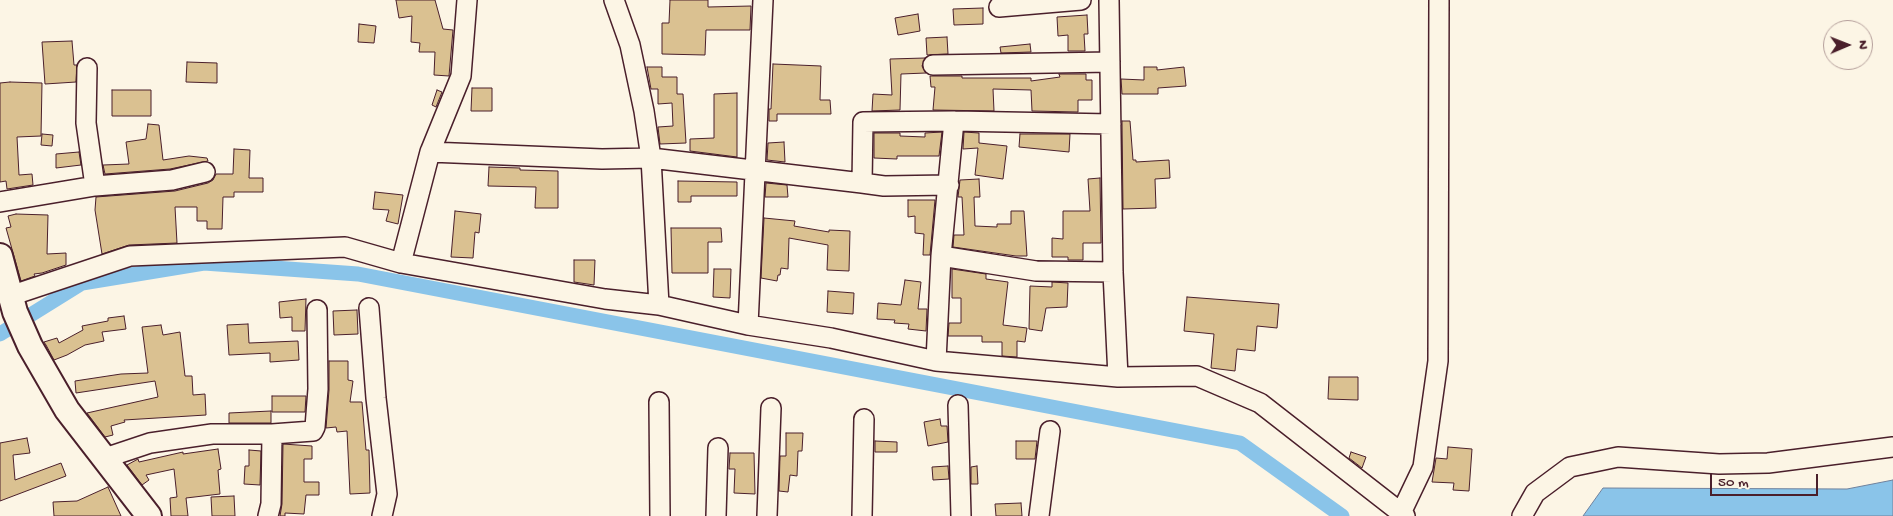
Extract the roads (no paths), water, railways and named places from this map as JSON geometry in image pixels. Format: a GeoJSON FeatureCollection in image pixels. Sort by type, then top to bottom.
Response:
{"type":"FeatureCollection","features":[{"type":"Feature","properties":{"kind":"main road"},"geometry":{"type":"LineString","coordinates":[[0,256],[8,304],[30,346],[68,410],[149,516]]}},
{"type":"Feature","properties":{"kind":"street"},"geometry":{"type":"LineString","coordinates":[[402,263],[430,152],[461,76],[467,0]]}},
{"type":"Feature","properties":{"kind":"street"},"geometry":{"type":"LineString","coordinates":[[614,0],[630,45],[644,111],[651,158],[659,305]]}},
{"type":"Feature","properties":{"kind":"street"},"geometry":{"type":"LineString","coordinates":[[748,325],[763,0]]}},
{"type":"Feature","properties":{"kind":"street"},"geometry":{"type":"LineString","coordinates":[[999,7],[1081,0]]}},
{"type":"Feature","properties":{"kind":"street"},"geometry":{"type":"LineString","coordinates":[[1109,0],[1113,272],[1118,377]]}},
{"type":"Feature","properties":{"kind":"street"},"geometry":{"type":"LineString","coordinates":[[8,304],[130,256],[345,247],[402,263],[605,299],[659,305],[748,325],[831,338],[936,361],[1118,377],[1197,376],[1260,403],[1403,514],[1423,467],[1438,361],[1439,0]]}},
{"type":"Feature","properties":{"kind":"street"},"geometry":{"type":"LineString","coordinates":[[933,65],[1110,62]]}},
{"type":"Feature","properties":{"kind":"street"},"geometry":{"type":"LineString","coordinates":[[86,68],[86,123],[95,186]]}},
{"type":"Feature","properties":{"kind":"street"},"geometry":{"type":"LineString","coordinates":[[862,183],[863,122],[954,121],[1111,124]]}},
{"type":"Feature","properties":{"kind":"street"},"geometry":{"type":"LineString","coordinates":[[936,361],[941,256],[954,121]]}},
{"type":"Feature","properties":{"kind":"street"},"geometry":{"type":"LineString","coordinates":[[430,152],[602,159],[651,158],[884,186],[949,185]]}},
{"type":"Feature","properties":{"kind":"street"},"geometry":{"type":"LineString","coordinates":[[0,202],[95,186],[172,180],[205,172]]}},
{"type":"Feature","properties":{"kind":"street"},"geometry":{"type":"LineString","coordinates":[[941,256],[1036,271],[1113,272]]}},
{"type":"Feature","properties":{"kind":"street"},"geometry":{"type":"LineString","coordinates":[[369,308],[376,398],[387,494],[382,516]]}},
{"type":"Feature","properties":{"kind":"street"},"geometry":{"type":"LineString","coordinates":[[104,458],[150,443],[212,434],[272,434],[313,431],[315,427],[318,388],[317,310]]}},
{"type":"Feature","properties":{"kind":"street"},"geometry":{"type":"LineString","coordinates":[[659,402],[660,516]]}},
{"type":"Feature","properties":{"kind":"street"},"geometry":{"type":"LineString","coordinates":[[958,405],[961,516]]}},
{"type":"Feature","properties":{"kind":"street"},"geometry":{"type":"LineString","coordinates":[[767,516],[771,408]]}},
{"type":"Feature","properties":{"kind":"street"},"geometry":{"type":"LineString","coordinates":[[862,516],[864,419]]}},
{"type":"Feature","properties":{"kind":"street"},"geometry":{"type":"LineString","coordinates":[[1039,516],[1050,431]]}},
{"type":"Feature","properties":{"kind":"street"},"geometry":{"type":"LineString","coordinates":[[268,516],[271,504],[272,434]]}},
{"type":"Feature","properties":{"kind":"street"},"geometry":{"type":"LineString","coordinates":[[716,516],[718,448]]}},
{"type":"Feature","properties":{"kind":"street"},"geometry":{"type":"LineString","coordinates":[[1522,516],[1535,493],[1570,466],[1618,457],[1719,464],[1768,463],[1893,448]]}},
{"type":"Feature","properties":{"kind":"water"},"geometry":{"type":"Polygon","coordinates":[[[1893,480],[1893,516],[1583,516],[1603,488],[1847,489],[1893,480]]]}},
{"type":"Feature","properties":{"kind":"waterway"},"geometry":{"type":"LineString","coordinates":[[0,334],[82,283],[204,263],[358,274],[1240,443],[1342,516]]}}]}
